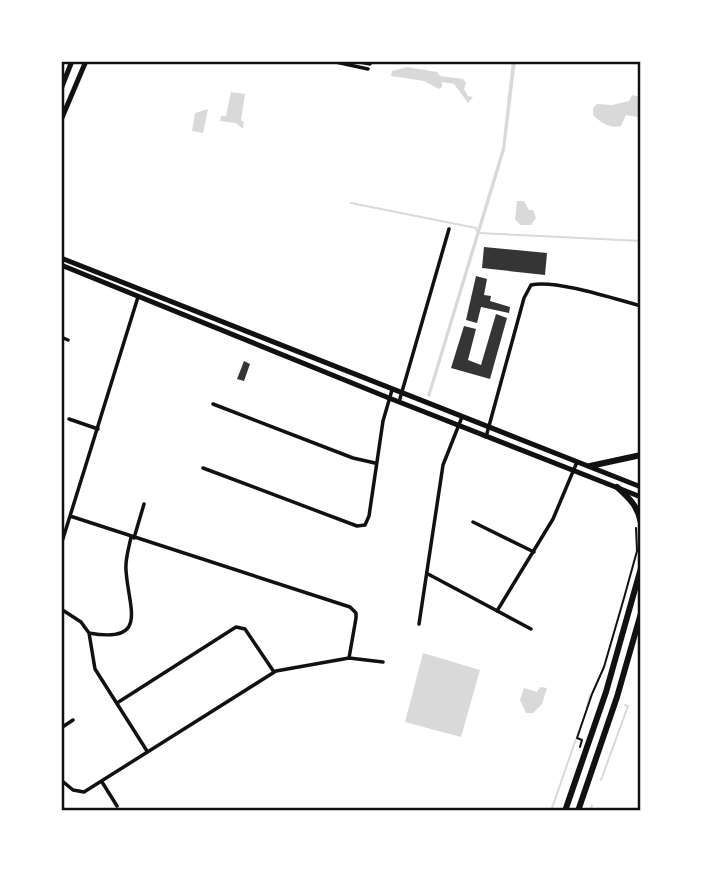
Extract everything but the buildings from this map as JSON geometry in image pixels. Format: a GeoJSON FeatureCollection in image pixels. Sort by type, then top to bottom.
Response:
{"type":"FeatureCollection","features":[{"type":"Feature","properties":{"kind":"main road"},"geometry":{"type":"LineString","coordinates":[[61,89],[72,61]]}},
{"type":"Feature","properties":{"kind":"main road"},"geometry":{"type":"LineString","coordinates":[[61,120],[86,61]]}},
{"type":"Feature","properties":{"kind":"main road"},"geometry":{"type":"LineString","coordinates":[[61,258],[641,487]]}},
{"type":"Feature","properties":{"kind":"main road"},"geometry":{"type":"LineString","coordinates":[[61,265],[641,497]]}},
{"type":"Feature","properties":{"kind":"main road"},"geometry":{"type":"LineString","coordinates":[[590,466],[641,455]]}},
{"type":"Feature","properties":{"kind":"main road"},"geometry":{"type":"LineString","coordinates":[[617,487],[631,499],[638,510],[638,522]]}},
{"type":"Feature","properties":{"kind":"main road"},"geometry":{"type":"LineString","coordinates":[[565,811],[606,692],[641,568]]}},
{"type":"Feature","properties":{"kind":"main road"},"geometry":{"type":"LineString","coordinates":[[578,811],[617,697],[641,612]]}},
{"type":"Feature","properties":{"kind":"street"},"geometry":{"type":"LineString","coordinates":[[331,61],[369,66],[355,61]]}},
{"type":"Feature","properties":{"kind":"street"},"geometry":{"type":"LineString","coordinates":[[398,402],[449,229]]}},
{"type":"Feature","properties":{"kind":"street"},"geometry":{"type":"LineString","coordinates":[[486,437],[524,298],[531,285],[569,288],[641,306]]}},
{"type":"Feature","properties":{"kind":"street"},"geometry":{"type":"LineString","coordinates":[[61,545],[141,288]]}},
{"type":"Feature","properties":{"kind":"street"},"geometry":{"type":"LineString","coordinates":[[61,337],[68,340]]}},
{"type":"Feature","properties":{"kind":"street"},"geometry":{"type":"LineString","coordinates":[[203,468],[359,526],[365,525],[369,516],[375,463],[392,390]]}},
{"type":"Feature","properties":{"kind":"street"},"geometry":{"type":"LineString","coordinates":[[213,404],[354,458],[375,463]]}},
{"type":"Feature","properties":{"kind":"street"},"geometry":{"type":"LineString","coordinates":[[419,624],[443,465],[462,417]]}},
{"type":"Feature","properties":{"kind":"street"},"geometry":{"type":"LineString","coordinates":[[69,419],[98,429]]}},
{"type":"Feature","properties":{"kind":"street"},"geometry":{"type":"LineString","coordinates":[[497,611],[553,519],[577,461]]}},
{"type":"Feature","properties":{"kind":"street"},"geometry":{"type":"LineString","coordinates":[[89,633],[110,637],[118,635],[131,622],[133,610],[126,570],[132,538],[144,504]]}},
{"type":"Feature","properties":{"kind":"street"},"geometry":{"type":"LineString","coordinates":[[70,516],[350,607],[356,613],[356,618],[349,658]]}},
{"type":"Feature","properties":{"kind":"street"},"geometry":{"type":"LineString","coordinates":[[472,522],[534,552]]}},
{"type":"Feature","properties":{"kind":"street"},"geometry":{"type":"LineString","coordinates":[[428,574],[531,629]]}},
{"type":"Feature","properties":{"kind":"street"},"geometry":{"type":"LineString","coordinates":[[61,610],[81,622],[89,633],[95,669],[148,752]]}},
{"type":"Feature","properties":{"kind":"street"},"geometry":{"type":"LineString","coordinates":[[117,703],[236,627],[245,629],[274,672]]}},
{"type":"Feature","properties":{"kind":"street"},"geometry":{"type":"LineString","coordinates":[[61,780],[81,793],[274,672],[349,658],[383,662]]}},
{"type":"Feature","properties":{"kind":"street"},"geometry":{"type":"LineString","coordinates":[[61,728],[73,720]]}},
{"type":"Feature","properties":{"kind":"street"},"geometry":{"type":"LineString","coordinates":[[102,782],[117,806]]}},
{"type":"Feature","properties":{"kind":"path"},"geometry":{"type":"LineString","coordinates":[[578,752],[582,740],[577,738],[604,667],[636,551],[638,522]]}},
{"type":"Feature","properties":{"kind":"shaded area"},"geometry":{"type":"Polygon","coordinates":[[[512,61],[516,61],[505,150],[430,397],[427,396],[502,148],[512,61]]]}},
{"type":"Feature","properties":{"kind":"shaded area"},"geometry":{"type":"Polygon","coordinates":[[[407,67],[463,79],[466,83],[464,89],[468,96],[473,97],[468,103],[454,84],[442,82],[439,89],[424,81],[391,76],[392,71],[407,67]]]}},
{"type":"Feature","properties":{"kind":"shaded area"},"geometry":{"type":"Polygon","coordinates":[[[231,92],[245,94],[241,120],[244,122],[243,129],[236,123],[220,121],[221,116],[226,116],[231,92]]]}},
{"type":"Feature","properties":{"kind":"shaded area"},"geometry":{"type":"Polygon","coordinates":[[[632,95],[641,97],[641,118],[626,115],[621,126],[613,127],[602,123],[593,115],[593,108],[597,104],[612,105],[629,101],[632,95]]]}},
{"type":"Feature","properties":{"kind":"shaded area"},"geometry":{"type":"Polygon","coordinates":[[[208,109],[203,133],[192,131],[195,113],[208,109]]]}},
{"type":"Feature","properties":{"kind":"shaded area"},"geometry":{"type":"Polygon","coordinates":[[[517,201],[524,201],[529,210],[533,210],[536,218],[531,225],[520,225],[515,219],[517,201]]]}},
{"type":"Feature","properties":{"kind":"shaded area"},"geometry":{"type":"Polygon","coordinates":[[[423,653],[480,670],[461,737],[405,722],[423,653]]]}},
{"type":"Feature","properties":{"kind":"shaded area"},"geometry":{"type":"Polygon","coordinates":[[[540,687],[547,688],[542,704],[533,713],[526,713],[520,700],[524,688],[537,692],[540,687]]]}},
{"type":"Feature","properties":{"kind":"waterway"},"geometry":{"type":"LineString","coordinates":[[351,203],[476,228],[478,233],[641,241]]}},
{"type":"Feature","properties":{"kind":"waterway"},"geometry":{"type":"LineString","coordinates":[[587,707],[590,695]]}},
{"type":"Feature","properties":{"kind":"waterway"},"geometry":{"type":"LineString","coordinates":[[601,780],[628,706],[625,705]]}},
{"type":"Feature","properties":{"kind":"waterway"},"geometry":{"type":"LineString","coordinates":[[551,811],[576,739]]}},
{"type":"Feature","properties":{"kind":"waterway"},"geometry":{"type":"LineString","coordinates":[[590,811],[592,806]]}}]}
